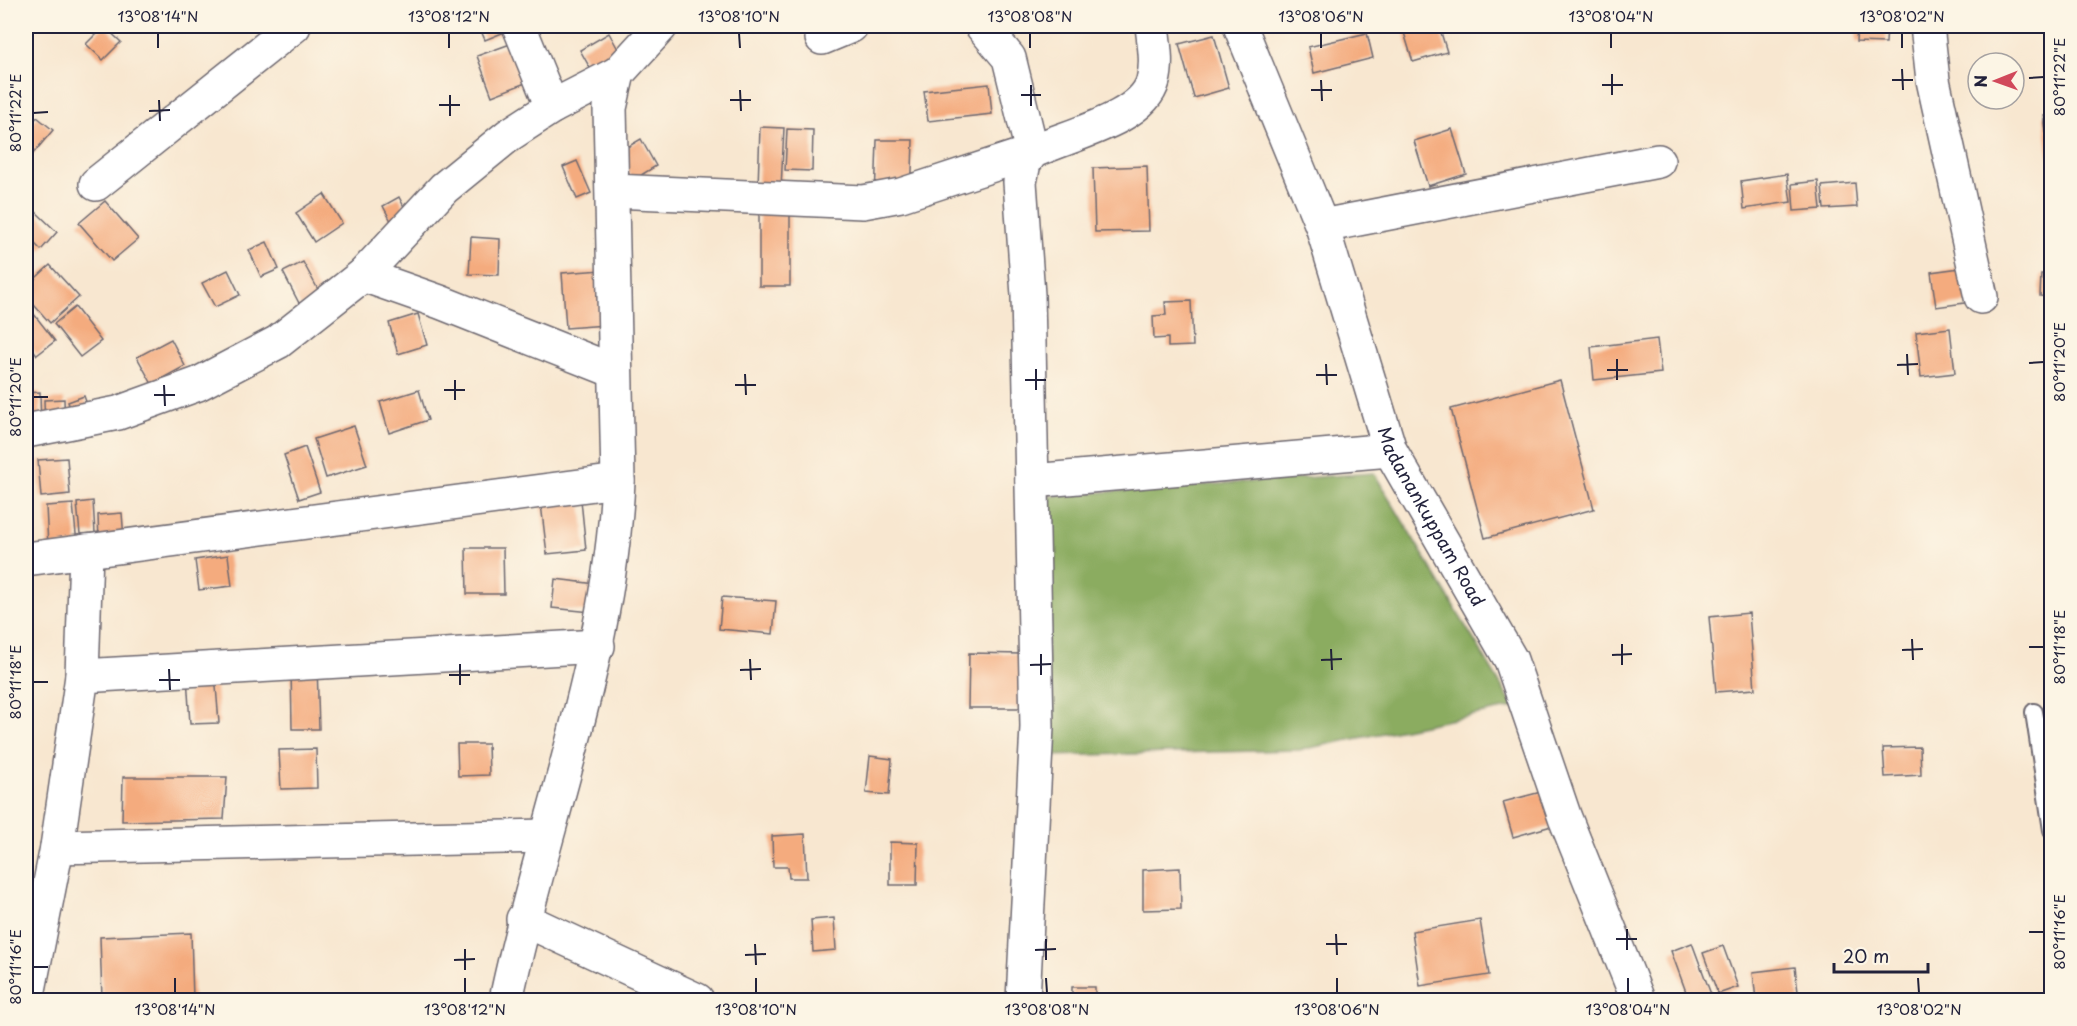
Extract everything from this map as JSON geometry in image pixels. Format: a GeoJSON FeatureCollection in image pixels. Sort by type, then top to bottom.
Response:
{"type":"FeatureCollection","features":[{"type":"Feature","properties":{"kind":"street"},"geometry":{"type":"LineString","coordinates":[[96,184],[294,26]]}},
{"type":"Feature","properties":{"kind":"street"},"geometry":{"type":"LineString","coordinates":[[519,26],[552,107]]}},
{"type":"Feature","properties":{"kind":"street"},"geometry":{"type":"LineString","coordinates":[[26,431],[118,413],[198,384],[278,342],[363,275],[444,188],[509,135],[552,107],[618,73],[661,26]]}},
{"type":"Feature","properties":{"kind":"street"},"geometry":{"type":"LineString","coordinates":[[982,26],[1009,58],[1032,152],[1024,163],[1020,182],[1028,295],[1036,727],[1023,1000]]}},
{"type":"Feature","properties":{"kind":"street"},"geometry":{"type":"LineString","coordinates":[[613,191],[863,202],[901,195],[1032,152],[1121,116],[1141,101],[1153,83],[1156,57],[1152,26]]}},
{"type":"Feature","properties":{"kind":"street","name":"Madanankuppam Road"},"geometry":{"type":"LineString","coordinates":[[1240,26],[1322,226],[1390,450],[1511,660],[1565,818],[1638,1000]]}},
{"type":"Feature","properties":{"kind":"street"},"geometry":{"type":"LineString","coordinates":[[1927,26],[1933,80],[1981,297]]}},
{"type":"Feature","properties":{"kind":"street"},"geometry":{"type":"LineString","coordinates":[[506,1000],[523,919],[598,646],[616,533],[618,482],[610,108],[618,73]]}},
{"type":"Feature","properties":{"kind":"street"},"geometry":{"type":"LineString","coordinates":[[1322,226],[1658,161]]}},
{"type":"Feature","properties":{"kind":"street"},"geometry":{"type":"LineString","coordinates":[[363,275],[440,302],[614,371]]}},
{"type":"Feature","properties":{"kind":"street"},"geometry":{"type":"LineString","coordinates":[[1032,481],[1390,450]]}},
{"type":"Feature","properties":{"kind":"street"},"geometry":{"type":"LineString","coordinates":[[26,559],[618,482]]}},
{"type":"Feature","properties":{"kind":"street"},"geometry":{"type":"LineString","coordinates":[[27,1000],[57,846],[81,676],[86,551]]}},
{"type":"Feature","properties":{"kind":"street"},"geometry":{"type":"LineString","coordinates":[[81,676],[598,646]]}},
{"type":"Feature","properties":{"kind":"street"},"geometry":{"type":"LineString","coordinates":[[57,846],[546,836]]}},
{"type":"Feature","properties":{"kind":"street"},"geometry":{"type":"LineString","coordinates":[[523,919],[696,1000]]}},
{"type":"Feature","properties":{"kind":"lane"},"geometry":{"type":"LineString","coordinates":[[2034,711],[2052,830]]}},
{"type":"Feature","properties":{"kind":"green space"},"geometry":{"type":"Polygon","coordinates":[[[1374,473],[1514,707],[1299,750],[1045,756],[1049,496],[1374,473]]]}},
{"type":"Feature","properties":{"kind":"building"},"geometry":{"type":"Polygon","coordinates":[[[104,26],[121,42],[103,60],[86,44],[104,26]]]}},
{"type":"Feature","properties":{"kind":"building"},"geometry":{"type":"Polygon","coordinates":[[[479,26],[519,26],[485,40],[479,26]]]}},
{"type":"Feature","properties":{"kind":"building"},"geometry":{"type":"Polygon","coordinates":[[[1402,26],[1439,26],[1447,52],[1413,62],[1402,26]]]}},
{"type":"Feature","properties":{"kind":"building"},"geometry":{"type":"Polygon","coordinates":[[[1857,26],[1887,26],[1886,43],[1856,42],[1857,26]]]}},
{"type":"Feature","properties":{"kind":"building"},"geometry":{"type":"Polygon","coordinates":[[[609,33],[624,60],[595,77],[580,50],[609,33]]]}},
{"type":"Feature","properties":{"kind":"building"},"geometry":{"type":"Polygon","coordinates":[[[1367,33],[1373,58],[1314,73],[1308,47],[1367,33]]]}},
{"type":"Feature","properties":{"kind":"building"},"geometry":{"type":"Polygon","coordinates":[[[1214,35],[1229,88],[1194,98],[1179,44],[1214,35]]]}},
{"type":"Feature","properties":{"kind":"building"},"geometry":{"type":"Polygon","coordinates":[[[513,43],[528,82],[492,96],[477,56],[513,43]]]}},
{"type":"Feature","properties":{"kind":"building"},"geometry":{"type":"Polygon","coordinates":[[[989,84],[992,114],[928,121],[924,91],[989,84]]]}},
{"type":"Feature","properties":{"kind":"building"},"geometry":{"type":"Polygon","coordinates":[[[2052,115],[2052,160],[2049,160],[2044,116],[2052,115]]]}},
{"type":"Feature","properties":{"kind":"building"},"geometry":{"type":"Polygon","coordinates":[[[37,117],[53,130],[26,162],[26,130],[37,117]]]}},
{"type":"Feature","properties":{"kind":"building"},"geometry":{"type":"Polygon","coordinates":[[[760,127],[784,128],[781,188],[758,187],[760,127]]]}},
{"type":"Feature","properties":{"kind":"building"},"geometry":{"type":"Polygon","coordinates":[[[787,129],[813,130],[812,171],[785,170],[787,129]]]}},
{"type":"Feature","properties":{"kind":"building"},"geometry":{"type":"Polygon","coordinates":[[[1452,129],[1466,174],[1428,186],[1414,141],[1452,129]]]}},
{"type":"Feature","properties":{"kind":"building"},"geometry":{"type":"Polygon","coordinates":[[[641,139],[656,166],[633,180],[617,153],[641,139]]]}},
{"type":"Feature","properties":{"kind":"building"},"geometry":{"type":"Polygon","coordinates":[[[877,140],[913,140],[911,201],[875,200],[877,140]]]}},
{"type":"Feature","properties":{"kind":"building"},"geometry":{"type":"Polygon","coordinates":[[[577,161],[591,193],[577,199],[563,167],[577,161]]]}},
{"type":"Feature","properties":{"kind":"building"},"geometry":{"type":"Polygon","coordinates":[[[1147,166],[1149,231],[1095,232],[1093,168],[1147,166]]]}},
{"type":"Feature","properties":{"kind":"building"},"geometry":{"type":"Polygon","coordinates":[[[1787,174],[1791,202],[1744,209],[1741,181],[1787,174]]]}},
{"type":"Feature","properties":{"kind":"building"},"geometry":{"type":"Polygon","coordinates":[[[1818,181],[1821,209],[1794,211],[1792,184],[1818,181]]]}},
{"type":"Feature","properties":{"kind":"building"},"geometry":{"type":"Polygon","coordinates":[[[1855,183],[1857,207],[1824,209],[1822,186],[1855,183]]]}},
{"type":"Feature","properties":{"kind":"building"},"geometry":{"type":"Polygon","coordinates":[[[324,194],[342,223],[314,242],[296,213],[324,194]]]}},
{"type":"Feature","properties":{"kind":"building"},"geometry":{"type":"Polygon","coordinates":[[[399,197],[414,226],[398,234],[383,206],[399,197]]]}},
{"type":"Feature","properties":{"kind":"building"},"geometry":{"type":"Polygon","coordinates":[[[105,201],[138,239],[112,261],[79,223],[105,201]]]}},
{"type":"Feature","properties":{"kind":"building"},"geometry":{"type":"Polygon","coordinates":[[[759,207],[790,207],[790,286],[759,286],[759,207]]]}},
{"type":"Feature","properties":{"kind":"building"},"geometry":{"type":"Polygon","coordinates":[[[35,211],[57,232],[41,250],[26,235],[26,221],[35,211]]]}},
{"type":"Feature","properties":{"kind":"building"},"geometry":{"type":"Polygon","coordinates":[[[471,237],[500,239],[499,275],[469,274],[471,237]]]}},
{"type":"Feature","properties":{"kind":"building"},"geometry":{"type":"Polygon","coordinates":[[[267,242],[279,269],[261,277],[249,250],[267,242]]]}},
{"type":"Feature","properties":{"kind":"building"},"geometry":{"type":"Polygon","coordinates":[[[303,262],[321,295],[301,307],[283,272],[303,262]]]}},
{"type":"Feature","properties":{"kind":"building"},"geometry":{"type":"Polygon","coordinates":[[[50,265],[79,297],[50,323],[26,296],[26,287],[50,265]]]}},
{"type":"Feature","properties":{"kind":"building"},"geometry":{"type":"Polygon","coordinates":[[[1982,265],[1986,300],[1936,307],[1931,272],[1982,265]]]}},
{"type":"Feature","properties":{"kind":"building"},"geometry":{"type":"Polygon","coordinates":[[[228,270],[240,295],[215,307],[202,283],[228,270]]]}},
{"type":"Feature","properties":{"kind":"building"},"geometry":{"type":"Polygon","coordinates":[[[602,270],[606,325],[566,328],[562,273],[602,270]]]}},
{"type":"Feature","properties":{"kind":"building"},"geometry":{"type":"Polygon","coordinates":[[[2041,274],[2052,274],[2052,297],[2040,296],[2041,274]]]}},
{"type":"Feature","properties":{"kind":"building"},"geometry":{"type":"Polygon","coordinates":[[[1191,301],[1193,346],[1168,347],[1168,338],[1154,339],[1153,316],[1166,315],[1165,302],[1191,301]]]}},
{"type":"Feature","properties":{"kind":"building"},"geometry":{"type":"Polygon","coordinates":[[[75,307],[101,341],[80,357],[54,324],[75,307]]]}},
{"type":"Feature","properties":{"kind":"building"},"geometry":{"type":"Polygon","coordinates":[[[33,313],[55,341],[37,355],[26,339],[26,319],[33,313]]]}},
{"type":"Feature","properties":{"kind":"building"},"geometry":{"type":"Polygon","coordinates":[[[418,314],[427,345],[398,354],[389,323],[418,314]]]}},
{"type":"Feature","properties":{"kind":"building"},"geometry":{"type":"Polygon","coordinates":[[[1950,328],[1955,373],[1921,377],[1916,332],[1950,328]]]}},
{"type":"Feature","properties":{"kind":"building"},"geometry":{"type":"Polygon","coordinates":[[[171,339],[185,366],[152,384],[137,357],[171,339]]]}},
{"type":"Feature","properties":{"kind":"building"},"geometry":{"type":"Polygon","coordinates":[[[1657,339],[1661,373],[1594,380],[1591,347],[1657,339]]]}},
{"type":"Feature","properties":{"kind":"building"},"geometry":{"type":"Polygon","coordinates":[[[1560,380],[1594,509],[1485,538],[1451,409],[1560,380]]]}},
{"type":"Feature","properties":{"kind":"building"},"geometry":{"type":"Polygon","coordinates":[[[419,390],[428,420],[389,433],[380,402],[419,390]]]}},
{"type":"Feature","properties":{"kind":"building"},"geometry":{"type":"Polygon","coordinates":[[[40,392],[41,429],[26,430],[26,393],[40,392]]]}},
{"type":"Feature","properties":{"kind":"building"},"geometry":{"type":"Polygon","coordinates":[[[84,396],[92,418],[76,424],[68,402],[84,396]]]}},
{"type":"Feature","properties":{"kind":"building"},"geometry":{"type":"Polygon","coordinates":[[[64,399],[65,428],[45,429],[44,400],[64,399]]]}},
{"type":"Feature","properties":{"kind":"building"},"geometry":{"type":"Polygon","coordinates":[[[354,426],[367,465],[326,478],[314,439],[354,426]]]}},
{"type":"Feature","properties":{"kind":"building"},"geometry":{"type":"Polygon","coordinates":[[[305,447],[320,492],[299,499],[284,455],[305,447]]]}},
{"type":"Feature","properties":{"kind":"building"},"geometry":{"type":"Polygon","coordinates":[[[67,458],[70,494],[41,497],[38,460],[67,458]]]}},
{"type":"Feature","properties":{"kind":"building"},"geometry":{"type":"Polygon","coordinates":[[[581,500],[586,550],[547,554],[541,504],[581,500]]]}},
{"type":"Feature","properties":{"kind":"building"},"geometry":{"type":"Polygon","coordinates":[[[93,501],[95,533],[80,534],[77,503],[93,501]]]}},
{"type":"Feature","properties":{"kind":"building"},"geometry":{"type":"Polygon","coordinates":[[[73,504],[77,544],[48,546],[46,506],[73,504]]]}},
{"type":"Feature","properties":{"kind":"building"},"geometry":{"type":"Polygon","coordinates":[[[122,513],[124,539],[99,541],[98,515],[122,513]]]}},
{"type":"Feature","properties":{"kind":"building"},"geometry":{"type":"Polygon","coordinates":[[[466,548],[503,548],[504,594],[467,594],[466,548]]]}},
{"type":"Feature","properties":{"kind":"building"},"geometry":{"type":"Polygon","coordinates":[[[228,555],[232,586],[199,590],[195,560],[228,555]]]}},
{"type":"Feature","properties":{"kind":"building"},"geometry":{"type":"Polygon","coordinates":[[[555,579],[604,585],[601,613],[552,608],[555,579]]]}},
{"type":"Feature","properties":{"kind":"building"},"geometry":{"type":"Polygon","coordinates":[[[722,597],[776,601],[773,634],[719,629],[722,597]]]}},
{"type":"Feature","properties":{"kind":"building"},"geometry":{"type":"Polygon","coordinates":[[[1749,613],[1755,689],[1716,692],[1709,617],[1749,613]]]}},
{"type":"Feature","properties":{"kind":"building"},"geometry":{"type":"Polygon","coordinates":[[[969,653],[1022,654],[1022,708],[968,708],[969,653]]]}},
{"type":"Feature","properties":{"kind":"building"},"geometry":{"type":"Polygon","coordinates":[[[291,666],[317,666],[319,729],[292,729],[291,666]]]}},
{"type":"Feature","properties":{"kind":"building"},"geometry":{"type":"Polygon","coordinates":[[[215,674],[219,723],[190,724],[187,676],[215,674]]]}},
{"type":"Feature","properties":{"kind":"building"},"geometry":{"type":"Polygon","coordinates":[[[457,744],[488,744],[489,775],[458,776],[457,744]]]}},
{"type":"Feature","properties":{"kind":"building"},"geometry":{"type":"Polygon","coordinates":[[[1920,747],[1921,775],[1885,777],[1883,748],[1920,747]]]}},
{"type":"Feature","properties":{"kind":"building"},"geometry":{"type":"Polygon","coordinates":[[[316,749],[317,788],[281,789],[279,750],[316,749]]]}},
{"type":"Feature","properties":{"kind":"building"},"geometry":{"type":"Polygon","coordinates":[[[870,756],[892,759],[889,795],[866,793],[870,756]]]}},
{"type":"Feature","properties":{"kind":"building"},"geometry":{"type":"Polygon","coordinates":[[[123,777],[227,777],[224,819],[122,821],[123,777]]]}},
{"type":"Feature","properties":{"kind":"building"},"geometry":{"type":"Polygon","coordinates":[[[1545,791],[1555,825],[1513,837],[1503,802],[1545,791]]]}},
{"type":"Feature","properties":{"kind":"building"},"geometry":{"type":"Polygon","coordinates":[[[805,834],[807,878],[789,878],[788,867],[773,867],[772,836],[805,834]]]}},
{"type":"Feature","properties":{"kind":"building"},"geometry":{"type":"Polygon","coordinates":[[[890,842],[918,843],[917,885],[890,885],[890,842]]]}},
{"type":"Feature","properties":{"kind":"building"},"geometry":{"type":"Polygon","coordinates":[[[1180,868],[1181,909],[1143,910],[1143,870],[1180,868]]]}},
{"type":"Feature","properties":{"kind":"building"},"geometry":{"type":"Polygon","coordinates":[[[834,918],[836,950],[813,952],[811,920],[834,918]]]}},
{"type":"Feature","properties":{"kind":"building"},"geometry":{"type":"Polygon","coordinates":[[[1480,920],[1489,975],[1420,986],[1412,931],[1480,920]]]}},
{"type":"Feature","properties":{"kind":"building"},"geometry":{"type":"Polygon","coordinates":[[[191,933],[193,999],[102,1000],[100,937],[191,933]]]}},
{"type":"Feature","properties":{"kind":"building"},"geometry":{"type":"Polygon","coordinates":[[[1692,943],[1712,997],[1703,1000],[1689,1000],[1671,951],[1692,943]]]}},
{"type":"Feature","properties":{"kind":"building"},"geometry":{"type":"Polygon","coordinates":[[[1723,946],[1738,987],[1718,994],[1703,953],[1723,946]]]}},
{"type":"Feature","properties":{"kind":"building"},"geometry":{"type":"Polygon","coordinates":[[[1795,967],[1799,1000],[1756,1000],[1753,972],[1795,967]]]}},
{"type":"Feature","properties":{"kind":"building"},"geometry":{"type":"Polygon","coordinates":[[[1072,987],[1095,987],[1095,1000],[1072,1000],[1072,987]]]}}]}
